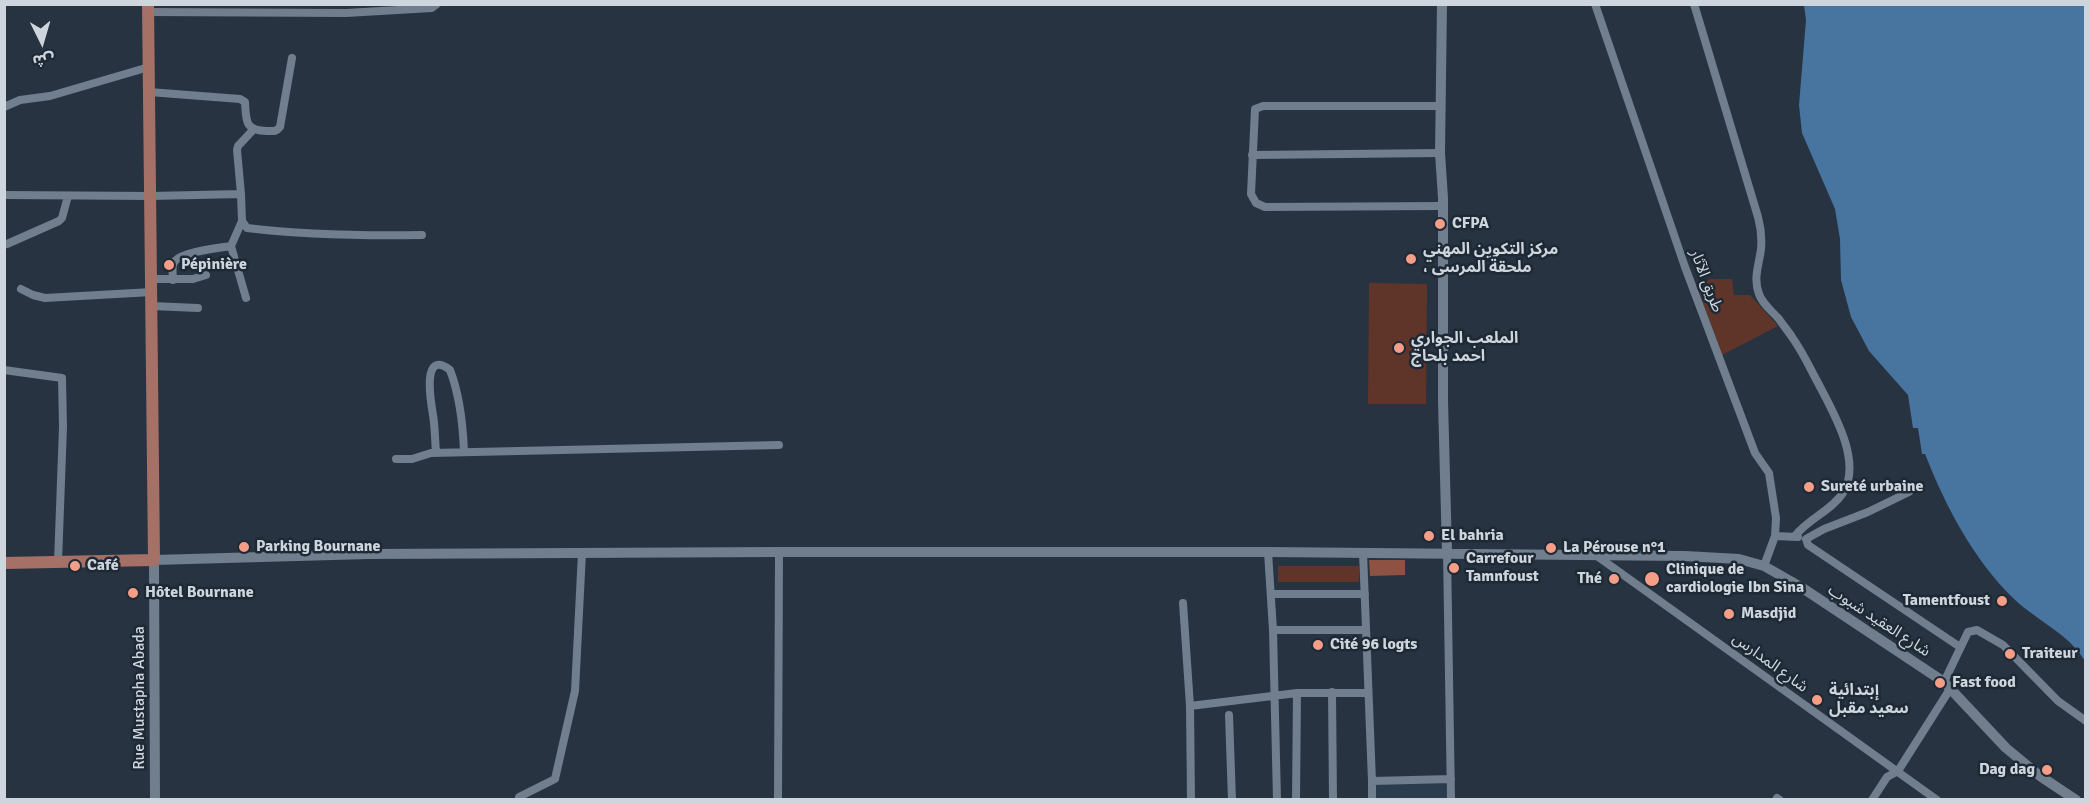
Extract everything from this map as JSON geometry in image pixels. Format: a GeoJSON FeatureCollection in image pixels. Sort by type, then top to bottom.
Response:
{"type":"FeatureCollection","features":[{"type":"Feature","properties":{"kind":"main road"},"geometry":{"type":"LineString","coordinates":[[1442,4],[1440,153],[1443,206],[1443,401],[1447,552]]}},
{"type":"Feature","properties":{"kind":"main road"},"geometry":{"type":"LineString","coordinates":[[4,563],[154,560],[148,8]]}},
{"type":"Feature","properties":{"kind":"main road","name":"شارع العقيد شبوب"},"geometry":{"type":"LineString","coordinates":[[154,560],[369,554],[779,552],[1447,552],[1739,559],[1764,566],[1801,587],[1947,686],[2006,748],[2040,776],[2076,800]]}},
{"type":"Feature","properties":{"kind":"main road","name":"Rue Mustapha Abada"},"geometry":{"type":"LineString","coordinates":[[154,560],[155,800]]}},
{"type":"Feature","properties":{"kind":"street"},"geometry":{"type":"LineString","coordinates":[[148,8],[346,13],[432,9],[437,4]]}},
{"type":"Feature","properties":{"kind":"street","name":"طريق الآثار"},"geometry":{"type":"LineString","coordinates":[[1595,4],[1685,267],[1755,453],[1769,473],[1776,518],[1775,536],[1764,566]]}},
{"type":"Feature","properties":{"kind":"street"},"geometry":{"type":"LineString","coordinates":[[1694,4],[1760,225],[1761,249],[1756,272],[1759,295],[1766,308],[1777,317],[1806,359],[1836,417],[1847,447],[1848,475],[1844,491],[1835,502],[1801,528],[1795,536]]}},
{"type":"Feature","properties":{"kind":"street"},"geometry":{"type":"LineString","coordinates":[[149,92],[240,99],[245,102],[248,124],[253,130],[274,132],[280,127],[292,58]]}},
{"type":"Feature","properties":{"kind":"street"},"geometry":{"type":"LineString","coordinates":[[4,107],[20,100],[50,96],[149,67]]}},
{"type":"Feature","properties":{"kind":"street"},"geometry":{"type":"LineString","coordinates":[[1441,106],[1263,106],[1255,109],[1253,112],[1251,194],[1256,203],[1265,207],[1443,206]]}},
{"type":"Feature","properties":{"kind":"street"},"geometry":{"type":"LineString","coordinates":[[246,298],[231,246],[242,221],[237,150],[253,130]]}},
{"type":"Feature","properties":{"kind":"street"},"geometry":{"type":"LineString","coordinates":[[1252,155],[1440,153]]}},
{"type":"Feature","properties":{"kind":"street"},"geometry":{"type":"LineString","coordinates":[[4,195],[241,194]]}},
{"type":"Feature","properties":{"kind":"street"},"geometry":{"type":"LineString","coordinates":[[8,244],[62,218],[68,196]]}},
{"type":"Feature","properties":{"kind":"street"},"geometry":{"type":"LineString","coordinates":[[242,221],[247,228],[281,232],[336,236],[422,235]]}},
{"type":"Feature","properties":{"kind":"street"},"geometry":{"type":"LineString","coordinates":[[173,280],[173,263],[176,260],[198,251],[231,246]]}},
{"type":"Feature","properties":{"kind":"street"},"geometry":{"type":"LineString","coordinates":[[152,279],[193,279],[206,275]]}},
{"type":"Feature","properties":{"kind":"street"},"geometry":{"type":"LineString","coordinates":[[21,289],[45,298],[152,292]]}},
{"type":"Feature","properties":{"kind":"street"},"geometry":{"type":"LineString","coordinates":[[152,306],[198,308]]}},
{"type":"Feature","properties":{"kind":"street"},"geometry":{"type":"LineString","coordinates":[[436,453],[429,380],[432,370],[441,365],[450,370],[454,380],[464,429],[464,452]]}},
{"type":"Feature","properties":{"kind":"street"},"geometry":{"type":"LineString","coordinates":[[4,370],[62,378],[63,427],[58,562]]}},
{"type":"Feature","properties":{"kind":"street"},"geometry":{"type":"LineString","coordinates":[[396,459],[412,459],[436,453],[779,445]]}},
{"type":"Feature","properties":{"kind":"street"},"geometry":{"type":"LineString","coordinates":[[1806,540],[1824,529],[1868,512],[1909,492]]}},
{"type":"Feature","properties":{"kind":"street"},"geometry":{"type":"LineString","coordinates":[[1801,528],[1808,544],[1817,551],[1960,647]]}},
{"type":"Feature","properties":{"kind":"street"},"geometry":{"type":"LineString","coordinates":[[1775,536],[1795,536],[1806,540]]}},
{"type":"Feature","properties":{"kind":"street"},"geometry":{"type":"LineString","coordinates":[[778,800],[779,552]]}},
{"type":"Feature","properties":{"kind":"street"},"geometry":{"type":"LineString","coordinates":[[1268,552],[1273,630],[1277,800]]}},
{"type":"Feature","properties":{"kind":"street"},"geometry":{"type":"LineString","coordinates":[[1364,552],[1372,800]]}},
{"type":"Feature","properties":{"kind":"street"},"geometry":{"type":"LineString","coordinates":[[1447,552],[1451,800]]}},
{"type":"Feature","properties":{"kind":"street"},"geometry":{"type":"LineString","coordinates":[[519,800],[519,797],[555,779],[575,691],[582,553]]}},
{"type":"Feature","properties":{"kind":"street","name":"شارع المدارس"},"geometry":{"type":"LineString","coordinates":[[1597,555],[1937,800]]}},
{"type":"Feature","properties":{"kind":"street"},"geometry":{"type":"LineString","coordinates":[[1271,594],[1365,594]]}},
{"type":"Feature","properties":{"kind":"street"},"geometry":{"type":"LineString","coordinates":[[1183,603],[1190,706],[1191,800]]}},
{"type":"Feature","properties":{"kind":"street"},"geometry":{"type":"LineString","coordinates":[[1273,630],[1366,630]]}},
{"type":"Feature","properties":{"kind":"street"},"geometry":{"type":"LineString","coordinates":[[1872,800],[1887,777],[1898,771],[1947,686],[1960,647],[1968,632],[1977,630],[2003,645],[2058,701],[2085,721]]}},
{"type":"Feature","properties":{"kind":"street"},"geometry":{"type":"LineString","coordinates":[[1332,692],[1333,800]]}},
{"type":"Feature","properties":{"kind":"street"},"geometry":{"type":"LineString","coordinates":[[1190,706],[1297,693],[1368,693]]}},
{"type":"Feature","properties":{"kind":"street"},"geometry":{"type":"LineString","coordinates":[[1296,800],[1297,693]]}},
{"type":"Feature","properties":{"kind":"street"},"geometry":{"type":"LineString","coordinates":[[1229,716],[1233,800]]}},
{"type":"Feature","properties":{"kind":"street"},"geometry":{"type":"LineString","coordinates":[[1372,781],[1451,779]]}},
{"type":"Feature","properties":{"kind":"shaded area"},"geometry":{"type":"Polygon","coordinates":[[[1711,279],[1732,279],[1734,295],[1750,295],[1778,326],[1722,355],[1696,284],[1711,279]]]}},
{"type":"Feature","properties":{"kind":"shaded area"},"geometry":{"type":"Polygon","coordinates":[[[1369,283],[1427,284],[1426,404],[1368,404],[1369,283]]]}},
{"type":"Feature","properties":{"kind":"shaded area"},"geometry":{"type":"Polygon","coordinates":[[[1369,560],[1405,560],[1405,575],[1370,576],[1369,560]]]}},
{"type":"Feature","properties":{"kind":"shaded area"},"geometry":{"type":"Polygon","coordinates":[[[1278,566],[1359,566],[1359,582],[1278,582],[1278,566]]]}},
{"type":"Feature","properties":{"kind":"shaded area"},"geometry":{"type":"Polygon","coordinates":[[[1375,781],[1446,783],[1447,799],[1375,800],[1375,781]]]}},
{"type":"Feature","properties":{"kind":"water"},"geometry":{"type":"Polygon","coordinates":[[[1804,5],[2085,5],[2085,661],[2061,635],[2013,598],[1973,549],[1951,512],[1925,454],[1922,454],[1918,428],[1913,428],[1908,395],[1869,351],[1851,317],[1841,280],[1840,239],[1835,209],[1802,133],[1799,105],[1806,20],[1804,5]]]}},
{"type":"Feature","properties":{"kind":"place","name":"CFPA"},"geometry":{"type":"Point","coordinates":[1440,224]}},
{"type":"Feature","properties":{"kind":"place","name":"مركز التكوين المهني ، ملحقة المرسى"},"geometry":{"type":"Point","coordinates":[1411,259]}},
{"type":"Feature","properties":{"kind":"place","name":"Pépinière"},"geometry":{"type":"Point","coordinates":[169,265]}},
{"type":"Feature","properties":{"kind":"place","name":"الملعب الجواري احمد بلحاج"},"geometry":{"type":"Point","coordinates":[1399,348]}},
{"type":"Feature","properties":{"kind":"place","name":"Sureté urbaine"},"geometry":{"type":"Point","coordinates":[1809,487]}},
{"type":"Feature","properties":{"kind":"place","name":"El bahria"},"geometry":{"type":"Point","coordinates":[1429,536]}},
{"type":"Feature","properties":{"kind":"place","name":"Parking Bournane"},"geometry":{"type":"Point","coordinates":[244,547]}},
{"type":"Feature","properties":{"kind":"place","name":"La Pérouse n°1"},"geometry":{"type":"Point","coordinates":[1551,548]}},
{"type":"Feature","properties":{"kind":"place","name":"Café"},"geometry":{"type":"Point","coordinates":[75,566]}},
{"type":"Feature","properties":{"kind":"place","name":"Carrefour Tamnfoust"},"geometry":{"type":"Point","coordinates":[1454,568]}},
{"type":"Feature","properties":{"kind":"place","name":"Thé"},"geometry":{"type":"Point","coordinates":[1614,579]}},
{"type":"Feature","properties":{"kind":"place","name":"Clinique de cardiologie Ibn Sina"},"geometry":{"type":"Point","coordinates":[1652,579]}},
{"type":"Feature","properties":{"kind":"place","name":"Hôtel Bournane"},"geometry":{"type":"Point","coordinates":[133,593]}},
{"type":"Feature","properties":{"kind":"place","name":"Tamentfoust"},"geometry":{"type":"Point","coordinates":[2002,601]}},
{"type":"Feature","properties":{"kind":"place","name":"Masdjid"},"geometry":{"type":"Point","coordinates":[1729,614]}},
{"type":"Feature","properties":{"kind":"place","name":"Cité 96 logts"},"geometry":{"type":"Point","coordinates":[1318,645]}},
{"type":"Feature","properties":{"kind":"place","name":"Traiteur"},"geometry":{"type":"Point","coordinates":[2010,654]}},
{"type":"Feature","properties":{"kind":"place","name":"Fast food"},"geometry":{"type":"Point","coordinates":[1940,683]}},
{"type":"Feature","properties":{"kind":"place","name":"إبتدائية سعيد مقبل"},"geometry":{"type":"Point","coordinates":[1817,700]}},
{"type":"Feature","properties":{"kind":"place","name":"Dag dag"},"geometry":{"type":"Point","coordinates":[2047,770]}}]}
